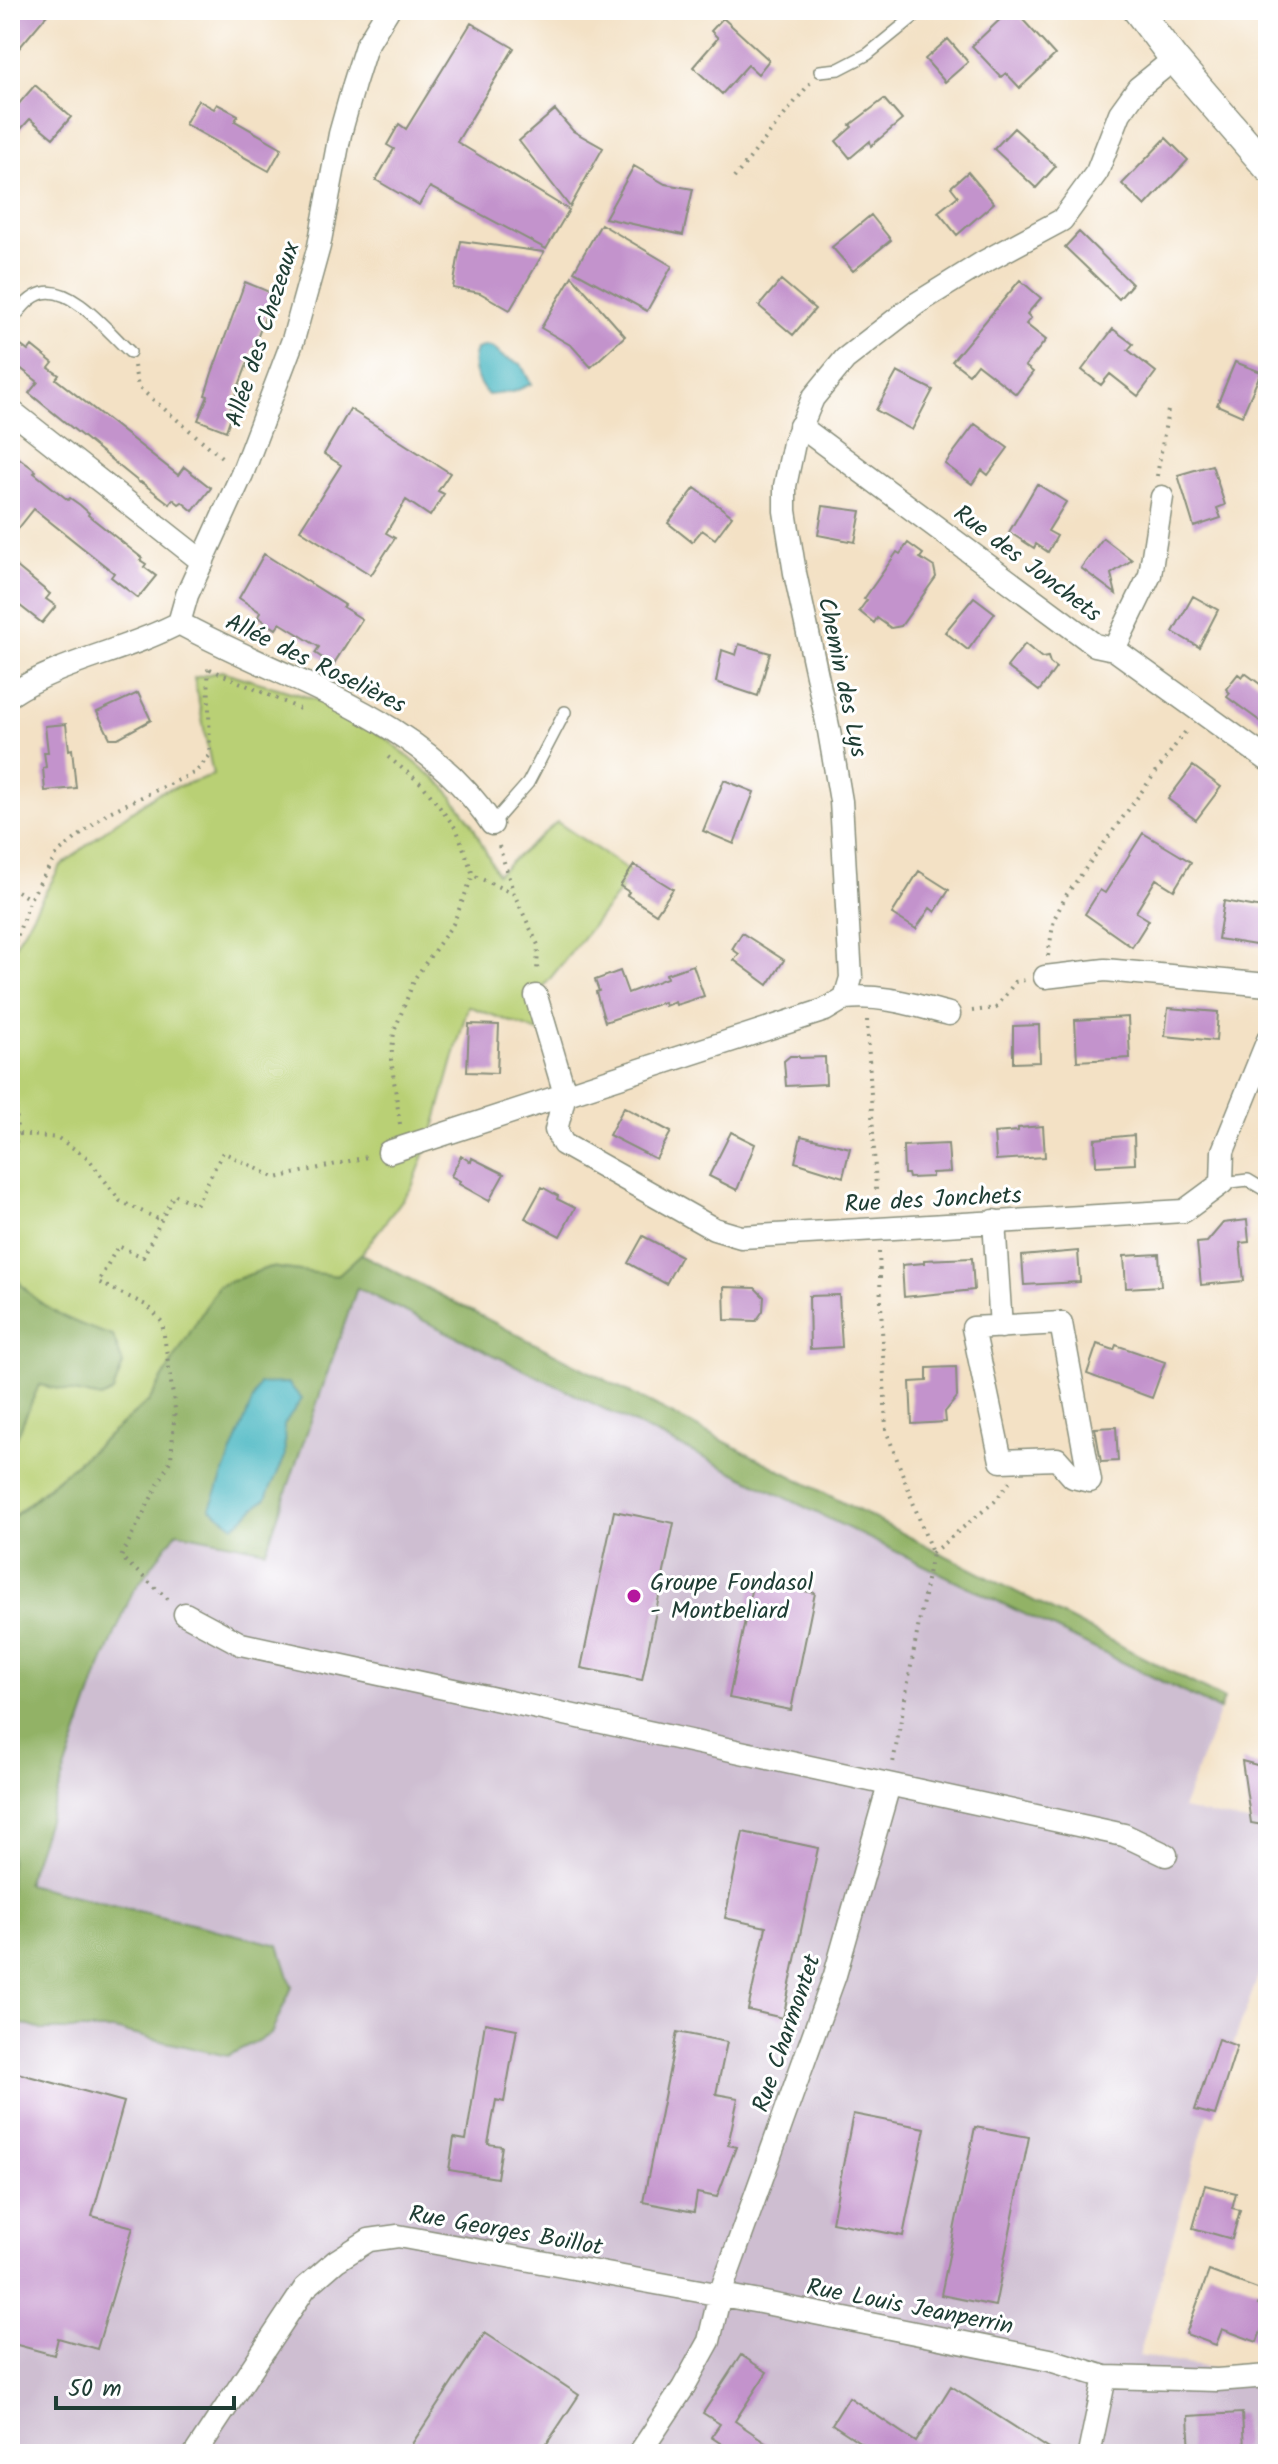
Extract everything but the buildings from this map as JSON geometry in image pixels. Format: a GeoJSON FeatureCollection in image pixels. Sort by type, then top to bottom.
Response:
{"type":"FeatureCollection","features":[{"type":"Feature","properties":{"kind":"street","name":"Allée des Chezeaux"},"geometry":{"type":"LineString","coordinates":[[179,623],[187,595],[242,474],[293,340],[319,246],[340,134],[366,46],[388,10]]}},
{"type":"Feature","properties":{"kind":"street"},"geometry":{"type":"LineString","coordinates":[[1137,10],[1174,59],[1268,168]]}},
{"type":"Feature","properties":{"kind":"street","name":"Chemin des Lys"},"geometry":{"type":"LineString","coordinates":[[856,997],[851,978],[841,801],[785,511],[785,486],[800,426],[813,398],[845,359],[879,331],[982,263],[1062,220],[1097,172],[1120,113],[1129,100],[1138,88],[1174,59]]}},
{"type":"Feature","properties":{"kind":"street"},"geometry":{"type":"LineString","coordinates":[[10,410],[203,562]]}},
{"type":"Feature","properties":{"kind":"street","name":"Rue des Jonchets"},"geometry":{"type":"LineString","coordinates":[[800,426],[1095,645],[1114,649],[1268,760]]}},
{"type":"Feature","properties":{"kind":"street"},"geometry":{"type":"LineString","coordinates":[[1114,649],[1150,575],[1162,497]]}},
{"type":"Feature","properties":{"kind":"street"},"geometry":{"type":"LineString","coordinates":[[10,695],[65,665],[158,634],[179,623]]}},
{"type":"Feature","properties":{"kind":"street","name":"Allée des Roselières"},"geometry":{"type":"LineString","coordinates":[[179,623],[312,685],[369,714],[405,737],[451,775],[477,801],[492,824]]}},
{"type":"Feature","properties":{"kind":"street"},"geometry":{"type":"LineString","coordinates":[[1045,977],[1105,970],[1268,985]]}},
{"type":"Feature","properties":{"kind":"street"},"geometry":{"type":"LineString","coordinates":[[536,996],[565,1094]]}},
{"type":"Feature","properties":{"kind":"street"},"geometry":{"type":"LineString","coordinates":[[389,1152],[825,1010],[856,997],[949,1014]]}},
{"type":"Feature","properties":{"kind":"street"},"geometry":{"type":"LineString","coordinates":[[1222,1183],[1223,1151],[1268,1040]]}},
{"type":"Feature","properties":{"kind":"street","name":"Rue des Jonchets"},"geometry":{"type":"LineString","coordinates":[[565,1094],[556,1130],[563,1144],[714,1229],[741,1237],[1184,1211],[1222,1183]]}},
{"type":"Feature","properties":{"kind":"street"},"geometry":{"type":"LineString","coordinates":[[994,1221],[1001,1327]]}},
{"type":"Feature","properties":{"kind":"street"},"geometry":{"type":"LineString","coordinates":[[1061,1323],[1090,1481],[1073,1477],[1057,1459],[1001,1461],[973,1328],[1001,1327],[1061,1323]]}},
{"type":"Feature","properties":{"kind":"street"},"geometry":{"type":"LineString","coordinates":[[185,1614],[241,1644],[1124,1835],[1166,1855]]}},
{"type":"Feature","properties":{"kind":"street","name":"Rue Charmontet"},"geometry":{"type":"LineString","coordinates":[[720,2294],[835,1975],[889,1785]]}},
{"type":"Feature","properties":{"kind":"street","name":"Rue Georges Boillot"},"geometry":{"type":"LineString","coordinates":[[195,2454],[305,2288],[336,2261],[369,2240],[398,2236],[720,2294]]}},
{"type":"Feature","properties":{"kind":"street"},"geometry":{"type":"LineString","coordinates":[[639,2454],[683,2388],[709,2341],[720,2294]]}},
{"type":"Feature","properties":{"kind":"street","name":"Rue Louis Jeanperrin"},"geometry":{"type":"LineString","coordinates":[[720,2294],[1050,2360],[1105,2377],[1217,2380],[1268,2376]]}},
{"type":"Feature","properties":{"kind":"street"},"geometry":{"type":"LineString","coordinates":[[1089,2454],[1105,2377]]}},
{"type":"Feature","properties":{"kind":"lane"},"geometry":{"type":"LineString","coordinates":[[820,71],[839,69],[868,54],[922,10]]}},
{"type":"Feature","properties":{"kind":"lane"},"geometry":{"type":"LineString","coordinates":[[10,323],[24,304],[41,293],[56,292],[72,298],[130,352]]}},
{"type":"Feature","properties":{"kind":"lane"},"geometry":{"type":"LineString","coordinates":[[492,824],[528,783],[565,712]]}},
{"type":"Feature","properties":{"kind":"lane"},"geometry":{"type":"LineString","coordinates":[[1222,1183],[1248,1180],[1268,1192]]}},
{"type":"Feature","properties":{"kind":"path"},"geometry":{"type":"LineString","coordinates":[[734,178],[820,71]]}},
{"type":"Feature","properties":{"kind":"path"},"geometry":{"type":"LineString","coordinates":[[130,352],[138,387],[242,474]]}},
{"type":"Feature","properties":{"kind":"path"},"geometry":{"type":"LineString","coordinates":[[1162,497],[1157,475],[1168,410]]}},
{"type":"Feature","properties":{"kind":"path"},"geometry":{"type":"LineString","coordinates":[[10,958],[30,899],[57,854],[107,813],[196,772],[210,755],[210,640]]}},
{"type":"Feature","properties":{"kind":"path"},"geometry":{"type":"LineString","coordinates":[[208,668],[307,712]]}},
{"type":"Feature","properties":{"kind":"path"},"geometry":{"type":"LineString","coordinates":[[949,1014],[996,1008],[1015,982],[1045,977],[1054,919],[1067,894],[1201,710]]}},
{"type":"Feature","properties":{"kind":"path"},"geometry":{"type":"LineString","coordinates":[[185,1614],[121,1557],[171,1459],[175,1409],[162,1322],[148,1306],[98,1282],[118,1246],[143,1257],[174,1194],[196,1205],[223,1152],[276,1178],[389,1152],[401,1129],[391,1059],[394,1032],[415,978],[453,924],[468,894],[473,875],[457,830],[422,784],[387,757]]}},
{"type":"Feature","properties":{"kind":"path"},"geometry":{"type":"LineString","coordinates":[[492,824],[514,894],[538,945],[536,996]]}},
{"type":"Feature","properties":{"kind":"path"},"geometry":{"type":"LineString","coordinates":[[473,875],[514,894]]}},
{"type":"Feature","properties":{"kind":"path"},"geometry":{"type":"LineString","coordinates":[[10,887],[30,899]]}},
{"type":"Feature","properties":{"kind":"path"},"geometry":{"type":"LineString","coordinates":[[856,997],[878,1229],[886,1430],[932,1553],[889,1785]]}},
{"type":"Feature","properties":{"kind":"path"},"geometry":{"type":"LineString","coordinates":[[10,1069],[19,1134],[10,1184]]}},
{"type":"Feature","properties":{"kind":"path"},"geometry":{"type":"LineString","coordinates":[[19,1134],[58,1138],[88,1158],[120,1201],[160,1220]]}},
{"type":"Feature","properties":{"kind":"path"},"geometry":{"type":"LineString","coordinates":[[932,1553],[994,1502],[1013,1479]]}},
{"type":"Feature","properties":{"kind":"shaded area"},"geometry":{"type":"Polygon","coordinates":[[[356,1288],[1220,1710],[1182,1809],[1268,1826],[1268,1949],[1204,2126],[1139,2356],[1268,2378],[1268,2454],[10,2454],[10,2020],[42,2030],[114,2030],[227,2056],[271,2034],[292,1987],[279,1945],[26,1884],[99,1672],[132,1593],[177,1532],[266,1550],[356,1288]]]}},
{"type":"Feature","properties":{"kind":"green space"},"geometry":{"type":"Polygon","coordinates":[[[221,671],[324,702],[387,739],[445,787],[471,822],[497,874],[557,822],[634,874],[536,996],[544,1034],[468,1006],[434,1128],[412,1187],[361,1254],[337,1276],[270,1267],[218,1286],[149,1401],[10,1519],[10,954],[60,867],[158,793],[213,775],[194,678],[221,671]]]}},
{"type":"Feature","properties":{"kind":"green space"},"geometry":{"type":"Polygon","coordinates":[[[361,1254],[1224,1699],[1220,1710],[357,1288],[266,1550],[177,1532],[132,1593],[99,1672],[26,1884],[279,1945],[292,1987],[271,2034],[227,2056],[114,2030],[42,2030],[10,2020],[10,1520],[149,1401],[218,1286],[270,1267],[337,1276],[361,1254]]]}},
{"type":"Feature","properties":{"kind":"green space"},"geometry":{"type":"Polygon","coordinates":[[[10,1268],[41,1303],[68,1319],[113,1336],[123,1364],[113,1392],[101,1398],[39,1385],[15,1441],[10,1445],[10,1268]]]}},
{"type":"Feature","properties":{"kind":"water"},"geometry":{"type":"Polygon","coordinates":[[[486,346],[521,364],[531,384],[513,392],[488,395],[480,385],[473,361],[476,349],[486,346]]]}},
{"type":"Feature","properties":{"kind":"water"},"geometry":{"type":"Polygon","coordinates":[[[288,1383],[302,1399],[284,1425],[285,1457],[266,1498],[234,1526],[210,1508],[259,1384],[288,1383]]]}},
{"type":"Feature","properties":{"kind":"place","name":"Groupe Fondasol - Montbeliard"},"geometry":{"type":"Point","coordinates":[634,1596]}}]}
